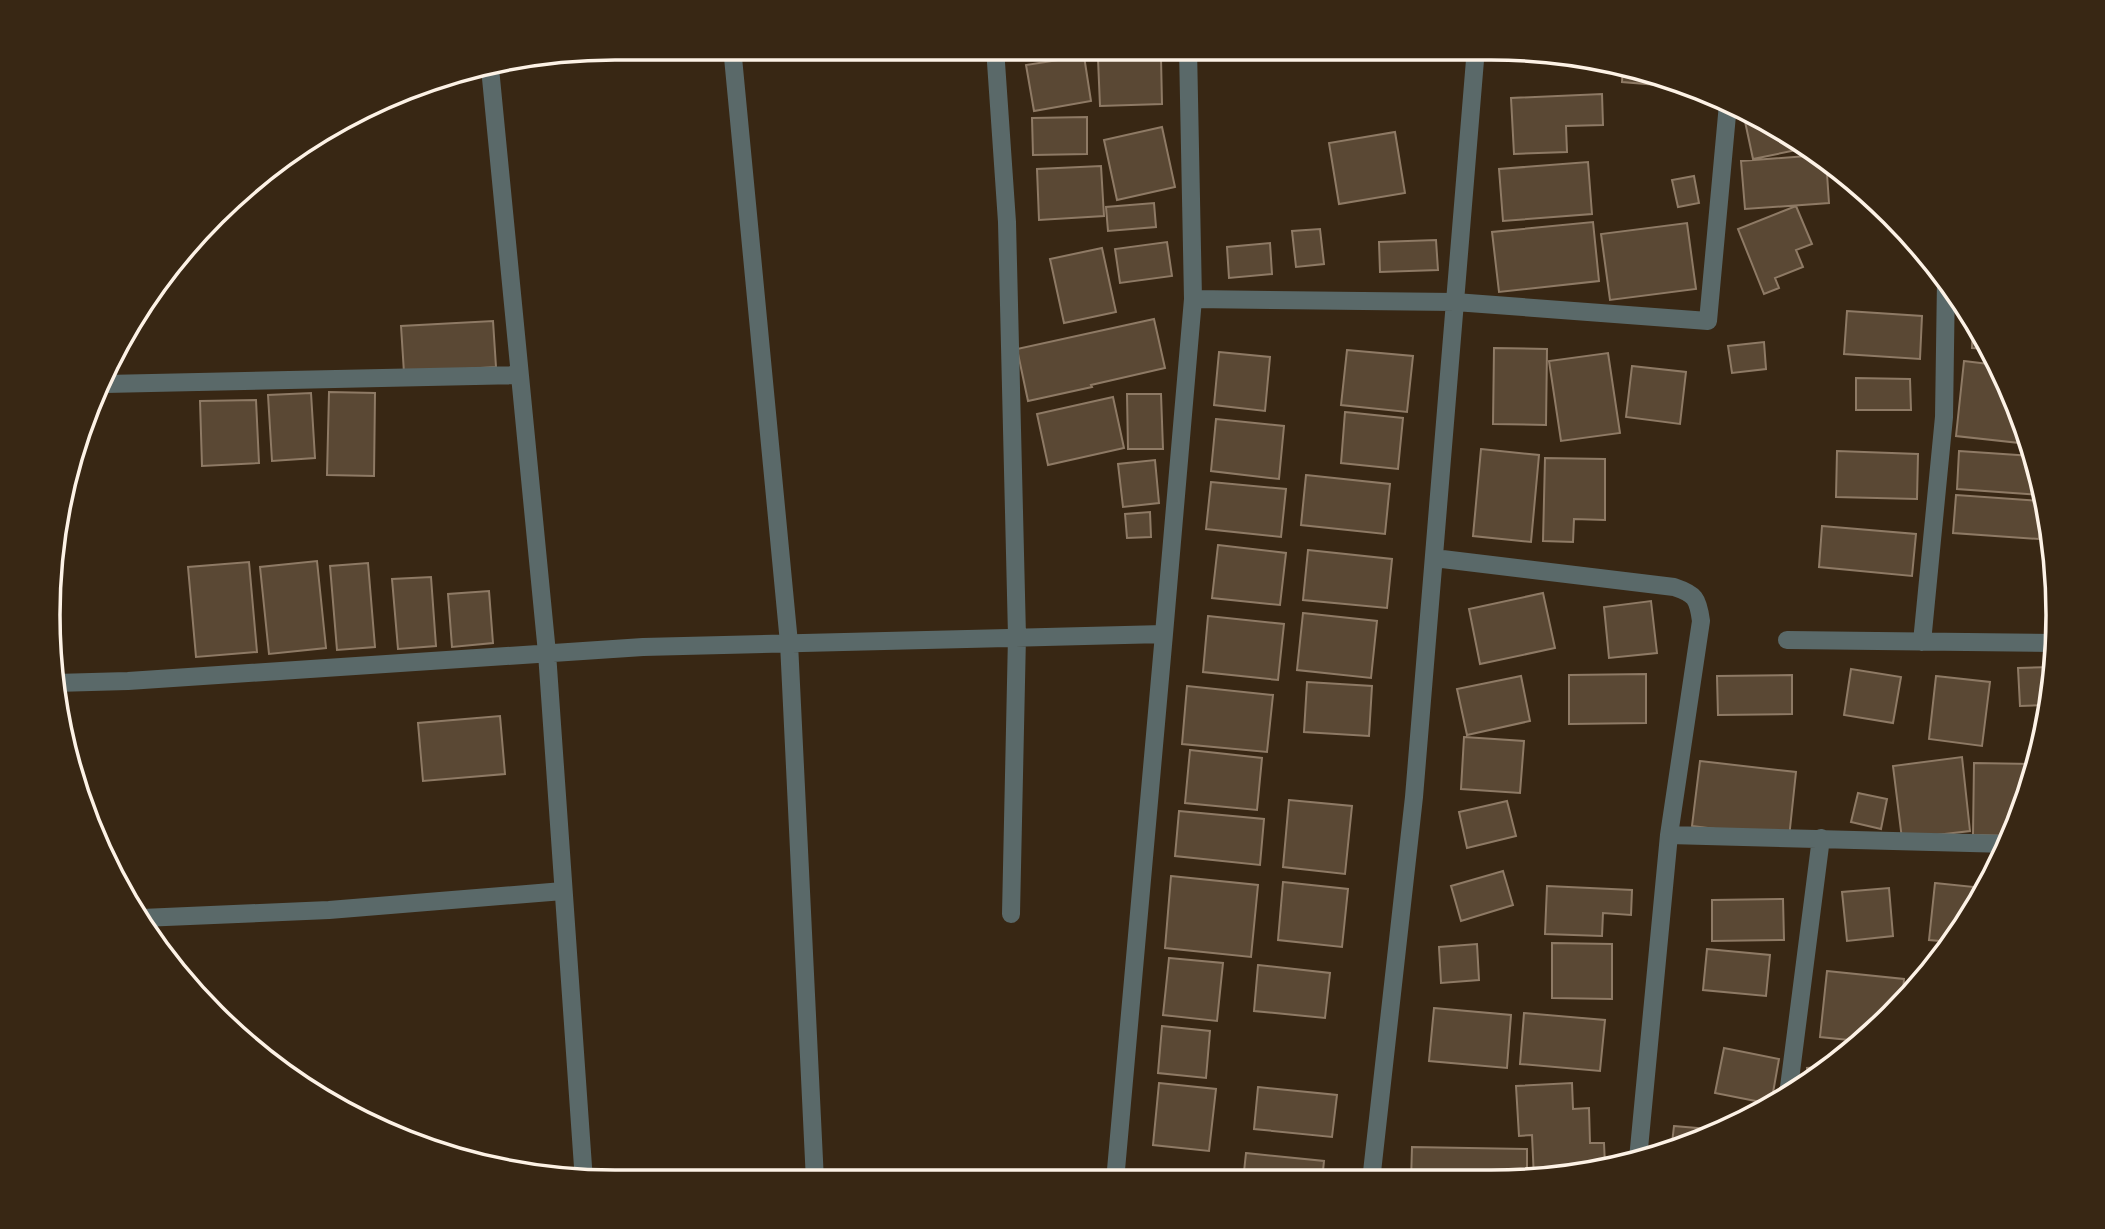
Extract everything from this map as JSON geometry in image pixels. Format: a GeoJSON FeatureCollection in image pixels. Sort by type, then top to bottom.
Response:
{"type":"FeatureCollection","features":[{"type":"Feature","properties":{"kind":"street"},"geometry":{"type":"LineString","coordinates":[[733,60],[789,643],[814,1170]]}},
{"type":"Feature","properties":{"kind":"street"},"geometry":{"type":"LineString","coordinates":[[996,60],[1007,222],[1017,636],[1011,914]]}},
{"type":"Feature","properties":{"kind":"street"},"geometry":{"type":"LineString","coordinates":[[1116,1170],[1194,299],[1188,60]]}},
{"type":"Feature","properties":{"kind":"street"},"geometry":{"type":"LineString","coordinates":[[1372,1170],[1414,797],[1475,60]]}},
{"type":"Feature","properties":{"kind":"street"},"geometry":{"type":"LineString","coordinates":[[491,74],[547,653],[583,1168]]}},
{"type":"Feature","properties":{"kind":"street"},"geometry":{"type":"LineString","coordinates":[[1194,299],[1455,302],[1708,321],[1727,113]]}},
{"type":"Feature","properties":{"kind":"street"},"geometry":{"type":"LineString","coordinates":[[1922,642],[1944,417],[1946,297]]}},
{"type":"Feature","properties":{"kind":"street"},"geometry":{"type":"LineString","coordinates":[[110,384],[519,374]]}},
{"type":"Feature","properties":{"kind":"street"},"geometry":{"type":"LineString","coordinates":[[1434,558],[1674,587],[1690,593],[1699,606],[1700,621],[1669,835],[1639,1149]]}},
{"type":"Feature","properties":{"kind":"street"},"geometry":{"type":"LineString","coordinates":[[64,683],[128,681],[643,646],[1164,634]]}},
{"type":"Feature","properties":{"kind":"street"},"geometry":{"type":"LineString","coordinates":[[1787,640],[2044,643]]}},
{"type":"Feature","properties":{"kind":"street"},"geometry":{"type":"LineString","coordinates":[[1669,835],[1995,844]]}},
{"type":"Feature","properties":{"kind":"street"},"geometry":{"type":"LineString","coordinates":[[1790,1082],[1821,838]]}},
{"type":"Feature","properties":{"kind":"street"},"geometry":{"type":"LineString","coordinates":[[150,918],[328,910],[563,891]]}},
{"type":"Feature","properties":{"kind":"building"},"geometry":{"type":"Polygon","coordinates":[[[1058,60],[1085,60],[1091,101],[1034,111],[1026,65],[1058,60]]]}},
{"type":"Feature","properties":{"kind":"building"},"geometry":{"type":"Polygon","coordinates":[[[1098,60],[1161,60],[1162,104],[1100,106],[1098,60]]]}},
{"type":"Feature","properties":{"kind":"building"},"geometry":{"type":"Polygon","coordinates":[[[1622,75],[1655,85],[1622,82],[1622,75]]]}},
{"type":"Feature","properties":{"kind":"building"},"geometry":{"type":"Polygon","coordinates":[[[1602,94],[1603,125],[1566,126],[1567,152],[1514,154],[1511,98],[1602,94]]]}},
{"type":"Feature","properties":{"kind":"building"},"geometry":{"type":"Polygon","coordinates":[[[1087,117],[1087,154],[1033,155],[1032,118],[1087,117]]]}},
{"type":"Feature","properties":{"kind":"building"},"geometry":{"type":"Polygon","coordinates":[[[1745,122],[1795,150],[1753,159],[1745,122]]]}},
{"type":"Feature","properties":{"kind":"building"},"geometry":{"type":"Polygon","coordinates":[[[1162,127],[1175,187],[1117,200],[1104,140],[1162,127]]]}},
{"type":"Feature","properties":{"kind":"building"},"geometry":{"type":"Polygon","coordinates":[[[1395,132],[1405,193],[1339,204],[1329,143],[1395,132]]]}},
{"type":"Feature","properties":{"kind":"building"},"geometry":{"type":"Polygon","coordinates":[[[1803,156],[1827,173],[1829,203],[1745,209],[1741,161],[1803,156]]]}},
{"type":"Feature","properties":{"kind":"building"},"geometry":{"type":"Polygon","coordinates":[[[1588,162],[1592,214],[1503,221],[1499,169],[1588,162]]]}},
{"type":"Feature","properties":{"kind":"building"},"geometry":{"type":"Polygon","coordinates":[[[1101,166],[1104,216],[1039,220],[1037,169],[1101,166]]]}},
{"type":"Feature","properties":{"kind":"building"},"geometry":{"type":"Polygon","coordinates":[[[1694,176],[1699,203],[1678,207],[1672,180],[1694,176]]]}},
{"type":"Feature","properties":{"kind":"building"},"geometry":{"type":"Polygon","coordinates":[[[1154,203],[1156,227],[1108,231],[1106,207],[1154,203]]]}},
{"type":"Feature","properties":{"kind":"building"},"geometry":{"type":"Polygon","coordinates":[[[1796,206],[1812,244],[1796,250],[1803,267],[1775,278],[1779,288],[1764,294],[1738,229],[1796,206]]]}},
{"type":"Feature","properties":{"kind":"building"},"geometry":{"type":"Polygon","coordinates":[[[1593,222],[1599,281],[1499,292],[1492,232],[1593,222]]]}},
{"type":"Feature","properties":{"kind":"building"},"geometry":{"type":"Polygon","coordinates":[[[1687,223],[1696,289],[1610,300],[1601,234],[1687,223]]]}},
{"type":"Feature","properties":{"kind":"building"},"geometry":{"type":"Polygon","coordinates":[[[1320,229],[1324,264],[1296,267],[1292,231],[1320,229]]]}},
{"type":"Feature","properties":{"kind":"building"},"geometry":{"type":"Polygon","coordinates":[[[1436,240],[1438,270],[1380,272],[1379,242],[1436,240]]]}},
{"type":"Feature","properties":{"kind":"building"},"geometry":{"type":"Polygon","coordinates":[[[1167,242],[1172,276],[1120,283],[1115,249],[1167,242]]]}},
{"type":"Feature","properties":{"kind":"building"},"geometry":{"type":"Polygon","coordinates":[[[1270,243],[1272,274],[1229,278],[1227,247],[1270,243]]]}},
{"type":"Feature","properties":{"kind":"building"},"geometry":{"type":"Polygon","coordinates":[[[1102,248],[1116,312],[1064,323],[1050,259],[1102,248]]]}},
{"type":"Feature","properties":{"kind":"building"},"geometry":{"type":"Polygon","coordinates":[[[1847,311],[1922,316],[1920,359],[1844,354],[1847,311]]]}},
{"type":"Feature","properties":{"kind":"building"},"geometry":{"type":"Polygon","coordinates":[[[1154,319],[1165,368],[1028,401],[1017,349],[1154,319]]]}},
{"type":"Feature","properties":{"kind":"building"},"geometry":{"type":"Polygon","coordinates":[[[493,321],[496,367],[404,373],[401,326],[493,321]]]}},
{"type":"Feature","properties":{"kind":"building"},"geometry":{"type":"Polygon","coordinates":[[[1764,342],[1766,369],[1732,373],[1728,346],[1764,342]]]}},
{"type":"Feature","properties":{"kind":"building"},"geometry":{"type":"Polygon","coordinates":[[[1494,348],[1547,349],[1546,425],[1493,424],[1494,348]]]}},
{"type":"Feature","properties":{"kind":"building"},"geometry":{"type":"Polygon","coordinates":[[[1347,350],[1413,356],[1407,412],[1341,405],[1347,350]]]}},
{"type":"Feature","properties":{"kind":"building"},"geometry":{"type":"Polygon","coordinates":[[[1219,352],[1270,357],[1265,411],[1214,405],[1219,352]]]}},
{"type":"Feature","properties":{"kind":"building"},"geometry":{"type":"Polygon","coordinates":[[[1608,353],[1620,433],[1561,441],[1549,361],[1608,353]]]}},
{"type":"Feature","properties":{"kind":"building"},"geometry":{"type":"Polygon","coordinates":[[[1964,361],[1985,364],[2018,443],[1956,436],[1964,361]]]}},
{"type":"Feature","properties":{"kind":"building"},"geometry":{"type":"Polygon","coordinates":[[[1632,366],[1686,372],[1680,424],[1626,417],[1632,366]]]}},
{"type":"Feature","properties":{"kind":"building"},"geometry":{"type":"Polygon","coordinates":[[[1856,378],[1910,379],[1911,410],[1856,410],[1856,378]]]}},
{"type":"Feature","properties":{"kind":"building"},"geometry":{"type":"Polygon","coordinates":[[[329,392],[375,393],[374,476],[327,475],[329,392]]]}},
{"type":"Feature","properties":{"kind":"building"},"geometry":{"type":"Polygon","coordinates":[[[311,393],[315,458],[272,461],[268,395],[311,393]]]}},
{"type":"Feature","properties":{"kind":"building"},"geometry":{"type":"Polygon","coordinates":[[[1127,394],[1161,394],[1163,449],[1128,449],[1127,394]]]}},
{"type":"Feature","properties":{"kind":"building"},"geometry":{"type":"Polygon","coordinates":[[[1113,397],[1124,448],[1048,465],[1037,414],[1113,397]]]}},
{"type":"Feature","properties":{"kind":"building"},"geometry":{"type":"Polygon","coordinates":[[[256,400],[259,463],[202,466],[200,401],[256,400]]]}},
{"type":"Feature","properties":{"kind":"building"},"geometry":{"type":"Polygon","coordinates":[[[1345,412],[1403,418],[1398,469],[1341,463],[1345,412]]]}},
{"type":"Feature","properties":{"kind":"building"},"geometry":{"type":"Polygon","coordinates":[[[1216,419],[1284,426],[1279,479],[1211,471],[1216,419]]]}},
{"type":"Feature","properties":{"kind":"building"},"geometry":{"type":"Polygon","coordinates":[[[1481,449],[1539,455],[1531,542],[1473,536],[1481,449]]]}},
{"type":"Feature","properties":{"kind":"building"},"geometry":{"type":"Polygon","coordinates":[[[1837,451],[1918,454],[1917,499],[1836,497],[1837,451]]]}},
{"type":"Feature","properties":{"kind":"building"},"geometry":{"type":"Polygon","coordinates":[[[1959,451],[2022,455],[2032,494],[1957,489],[1959,451]]]}},
{"type":"Feature","properties":{"kind":"building"},"geometry":{"type":"Polygon","coordinates":[[[1545,458],[1605,459],[1605,520],[1574,519],[1573,542],[1543,541],[1545,458]]]}},
{"type":"Feature","properties":{"kind":"building"},"geometry":{"type":"Polygon","coordinates":[[[1155,460],[1159,503],[1123,507],[1118,464],[1155,460]]]}},
{"type":"Feature","properties":{"kind":"building"},"geometry":{"type":"Polygon","coordinates":[[[1306,475],[1390,484],[1385,534],[1301,525],[1306,475]]]}},
{"type":"Feature","properties":{"kind":"building"},"geometry":{"type":"Polygon","coordinates":[[[1211,482],[1286,489],[1281,537],[1206,529],[1211,482]]]}},
{"type":"Feature","properties":{"kind":"building"},"geometry":{"type":"Polygon","coordinates":[[[1956,495],[2034,500],[2039,539],[1953,533],[1956,495]]]}},
{"type":"Feature","properties":{"kind":"building"},"geometry":{"type":"Polygon","coordinates":[[[1150,512],[1151,537],[1127,538],[1125,514],[1150,512]]]}},
{"type":"Feature","properties":{"kind":"building"},"geometry":{"type":"Polygon","coordinates":[[[1822,526],[1916,534],[1912,576],[1819,567],[1822,526]]]}},
{"type":"Feature","properties":{"kind":"building"},"geometry":{"type":"Polygon","coordinates":[[[1218,545],[1286,553],[1280,605],[1212,598],[1218,545]]]}},
{"type":"Feature","properties":{"kind":"building"},"geometry":{"type":"Polygon","coordinates":[[[1308,550],[1392,559],[1387,608],[1303,600],[1308,550]]]}},
{"type":"Feature","properties":{"kind":"building"},"geometry":{"type":"Polygon","coordinates":[[[317,561],[326,648],[269,654],[260,567],[317,561]]]}},
{"type":"Feature","properties":{"kind":"building"},"geometry":{"type":"Polygon","coordinates":[[[249,562],[257,652],[196,657],[188,567],[249,562]]]}},
{"type":"Feature","properties":{"kind":"building"},"geometry":{"type":"Polygon","coordinates":[[[368,563],[375,647],[337,650],[330,566],[368,563]]]}},
{"type":"Feature","properties":{"kind":"building"},"geometry":{"type":"Polygon","coordinates":[[[431,577],[436,646],[398,649],[392,579],[431,577]]]}},
{"type":"Feature","properties":{"kind":"building"},"geometry":{"type":"Polygon","coordinates":[[[489,591],[493,643],[452,647],[448,594],[489,591]]]}},
{"type":"Feature","properties":{"kind":"building"},"geometry":{"type":"Polygon","coordinates":[[[1543,593],[1555,648],[1480,664],[1469,609],[1543,593]]]}},
{"type":"Feature","properties":{"kind":"building"},"geometry":{"type":"Polygon","coordinates":[[[1651,601],[1657,653],[1609,658],[1604,607],[1651,601]]]}},
{"type":"Feature","properties":{"kind":"building"},"geometry":{"type":"Polygon","coordinates":[[[1303,613],[1377,621],[1371,678],[1297,670],[1303,613]]]}},
{"type":"Feature","properties":{"kind":"building"},"geometry":{"type":"Polygon","coordinates":[[[1208,616],[1284,624],[1278,680],[1203,672],[1208,616]]]}},
{"type":"Feature","properties":{"kind":"building"},"geometry":{"type":"Polygon","coordinates":[[[2043,667],[2038,705],[2020,706],[2018,668],[2043,667]]]}},
{"type":"Feature","properties":{"kind":"building"},"geometry":{"type":"Polygon","coordinates":[[[1851,669],[1901,677],[1893,723],[1844,715],[1851,669]]]}},
{"type":"Feature","properties":{"kind":"building"},"geometry":{"type":"Polygon","coordinates":[[[1646,674],[1646,723],[1569,724],[1569,675],[1646,674]]]}},
{"type":"Feature","properties":{"kind":"building"},"geometry":{"type":"Polygon","coordinates":[[[1792,675],[1792,714],[1718,715],[1717,676],[1792,675]]]}},
{"type":"Feature","properties":{"kind":"building"},"geometry":{"type":"Polygon","coordinates":[[[1521,676],[1530,721],[1467,735],[1457,689],[1521,676]]]}},
{"type":"Feature","properties":{"kind":"building"},"geometry":{"type":"Polygon","coordinates":[[[1936,676],[1990,682],[1982,746],[1929,739],[1936,676]]]}},
{"type":"Feature","properties":{"kind":"building"},"geometry":{"type":"Polygon","coordinates":[[[1307,682],[1372,686],[1369,736],[1304,732],[1307,682]]]}},
{"type":"Feature","properties":{"kind":"building"},"geometry":{"type":"Polygon","coordinates":[[[1187,686],[1273,695],[1267,752],[1182,744],[1187,686]]]}},
{"type":"Feature","properties":{"kind":"building"},"geometry":{"type":"Polygon","coordinates":[[[500,716],[505,774],[423,781],[418,723],[500,716]]]}},
{"type":"Feature","properties":{"kind":"building"},"geometry":{"type":"Polygon","coordinates":[[[1464,737],[1524,741],[1520,793],[1461,789],[1464,737]]]}},
{"type":"Feature","properties":{"kind":"building"},"geometry":{"type":"Polygon","coordinates":[[[1190,750],[1262,758],[1257,810],[1185,803],[1190,750]]]}},
{"type":"Feature","properties":{"kind":"building"},"geometry":{"type":"Polygon","coordinates":[[[1962,757],[1970,831],[1902,839],[1893,766],[1962,757]]]}},
{"type":"Feature","properties":{"kind":"building"},"geometry":{"type":"Polygon","coordinates":[[[1700,761],[1796,772],[1789,838],[1692,826],[1700,761]]]}},
{"type":"Feature","properties":{"kind":"building"},"geometry":{"type":"Polygon","coordinates":[[[1974,763],[2025,764],[1999,836],[1973,835],[1974,763]]]}},
{"type":"Feature","properties":{"kind":"building"},"geometry":{"type":"Polygon","coordinates":[[[1858,793],[1887,799],[1881,829],[1851,822],[1858,793]]]}},
{"type":"Feature","properties":{"kind":"building"},"geometry":{"type":"Polygon","coordinates":[[[1289,800],[1352,806],[1345,874],[1283,867],[1289,800]]]}},
{"type":"Feature","properties":{"kind":"building"},"geometry":{"type":"Polygon","coordinates":[[[1507,801],[1516,836],[1467,848],[1459,812],[1507,801]]]}},
{"type":"Feature","properties":{"kind":"building"},"geometry":{"type":"Polygon","coordinates":[[[1179,811],[1264,819],[1260,865],[1175,856],[1179,811]]]}},
{"type":"Feature","properties":{"kind":"building"},"geometry":{"type":"Polygon","coordinates":[[[1503,871],[1513,905],[1461,921],[1451,886],[1503,871]]]}},
{"type":"Feature","properties":{"kind":"building"},"geometry":{"type":"Polygon","coordinates":[[[1171,876],[1258,885],[1251,957],[1165,948],[1171,876]]]}},
{"type":"Feature","properties":{"kind":"building"},"geometry":{"type":"Polygon","coordinates":[[[1283,882],[1348,889],[1342,947],[1278,940],[1283,882]]]}},
{"type":"Feature","properties":{"kind":"building"},"geometry":{"type":"Polygon","coordinates":[[[1935,883],[1974,887],[1939,941],[1929,940],[1935,883]]]}},
{"type":"Feature","properties":{"kind":"building"},"geometry":{"type":"Polygon","coordinates":[[[1547,886],[1632,890],[1631,915],[1603,913],[1602,936],[1545,934],[1547,886]]]}},
{"type":"Feature","properties":{"kind":"building"},"geometry":{"type":"Polygon","coordinates":[[[1889,888],[1893,936],[1847,941],[1842,892],[1889,888]]]}},
{"type":"Feature","properties":{"kind":"building"},"geometry":{"type":"Polygon","coordinates":[[[1783,899],[1784,940],[1712,941],[1712,900],[1783,899]]]}},
{"type":"Feature","properties":{"kind":"building"},"geometry":{"type":"Polygon","coordinates":[[[1552,943],[1612,944],[1612,999],[1552,998],[1552,943]]]}},
{"type":"Feature","properties":{"kind":"building"},"geometry":{"type":"Polygon","coordinates":[[[1477,944],[1479,980],[1441,983],[1439,947],[1477,944]]]}},
{"type":"Feature","properties":{"kind":"building"},"geometry":{"type":"Polygon","coordinates":[[[1707,949],[1770,955],[1766,996],[1703,990],[1707,949]]]}},
{"type":"Feature","properties":{"kind":"building"},"geometry":{"type":"Polygon","coordinates":[[[1169,958],[1223,963],[1217,1021],[1163,1015],[1169,958]]]}},
{"type":"Feature","properties":{"kind":"building"},"geometry":{"type":"Polygon","coordinates":[[[1258,965],[1330,973],[1325,1018],[1254,1011],[1258,965]]]}},
{"type":"Feature","properties":{"kind":"building"},"geometry":{"type":"Polygon","coordinates":[[[1827,971],[1904,979],[1904,985],[1883,1007],[1847,1040],[1820,1037],[1827,971]]]}},
{"type":"Feature","properties":{"kind":"building"},"geometry":{"type":"Polygon","coordinates":[[[1434,1008],[1511,1015],[1507,1068],[1429,1061],[1434,1008]]]}},
{"type":"Feature","properties":{"kind":"building"},"geometry":{"type":"Polygon","coordinates":[[[1524,1013],[1605,1020],[1600,1071],[1520,1064],[1524,1013]]]}},
{"type":"Feature","properties":{"kind":"building"},"geometry":{"type":"Polygon","coordinates":[[[1162,1026],[1210,1031],[1206,1078],[1158,1073],[1162,1026]]]}},
{"type":"Feature","properties":{"kind":"building"},"geometry":{"type":"Polygon","coordinates":[[[1724,1048],[1779,1059],[1773,1092],[1756,1101],[1715,1093],[1724,1048]]]}},
{"type":"Feature","properties":{"kind":"building"},"geometry":{"type":"Polygon","coordinates":[[[1159,1083],[1216,1089],[1209,1151],[1153,1145],[1159,1083]]]}},
{"type":"Feature","properties":{"kind":"building"},"geometry":{"type":"Polygon","coordinates":[[[1572,1083],[1573,1109],[1589,1108],[1590,1143],[1604,1143],[1605,1158],[1533,1167],[1532,1135],[1519,1136],[1516,1086],[1572,1083]]]}},
{"type":"Feature","properties":{"kind":"building"},"geometry":{"type":"Polygon","coordinates":[[[1258,1087],[1337,1095],[1332,1137],[1254,1129],[1258,1087]]]}},
{"type":"Feature","properties":{"kind":"building"},"geometry":{"type":"Polygon","coordinates":[[[1674,1126],[1700,1128],[1673,1139],[1674,1126]]]}},
{"type":"Feature","properties":{"kind":"building"},"geometry":{"type":"Polygon","coordinates":[[[1412,1147],[1527,1149],[1527,1168],[1411,1170],[1412,1147]]]}},
{"type":"Feature","properties":{"kind":"building"},"geometry":{"type":"Polygon","coordinates":[[[1246,1153],[1324,1161],[1323,1170],[1244,1170],[1246,1153]]]}}]}
